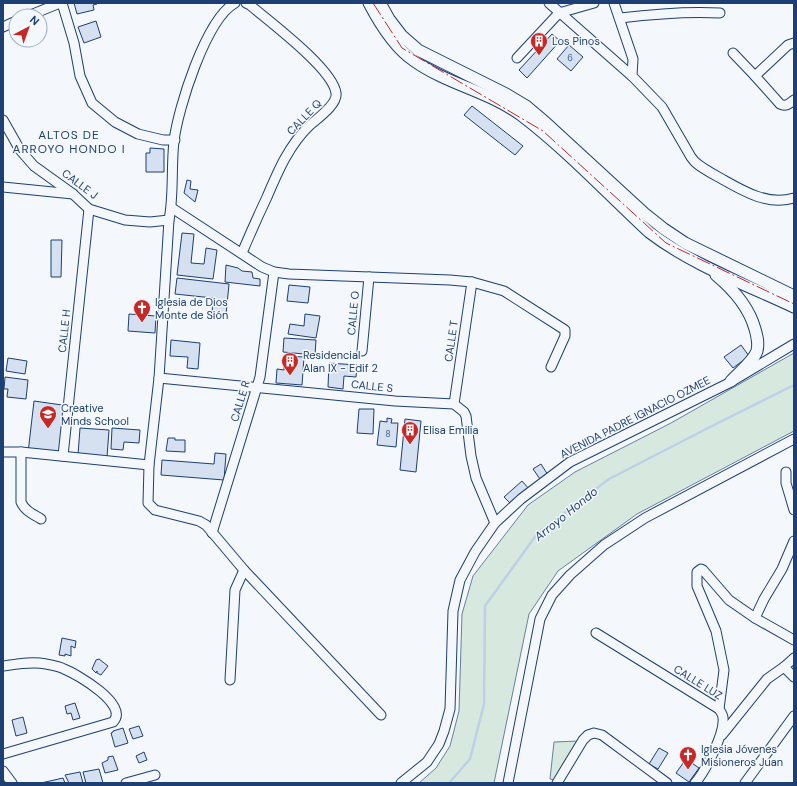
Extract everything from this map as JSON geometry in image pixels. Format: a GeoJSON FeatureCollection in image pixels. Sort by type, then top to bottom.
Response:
{"type":"FeatureCollection","features":[{"type":"Feature","properties":{"kind":"main road"},"geometry":{"type":"LineString","coordinates":[[369,3],[390,37],[412,59],[425,68],[495,99],[520,114],[552,141],[649,232],[682,255],[794,307]]}},
{"type":"Feature","properties":{"kind":"main road"},"geometry":{"type":"LineString","coordinates":[[380,3],[389,19],[402,36],[418,50],[506,94],[526,106],[644,214],[664,230],[685,243],[794,296]]}},
{"type":"Feature","properties":{"kind":"main road"},"geometry":{"type":"LineString","coordinates":[[705,266],[733,290],[748,310],[753,320],[757,338],[756,351],[753,358],[731,381]]}},
{"type":"Feature","properties":{"kind":"street"},"geometry":{"type":"LineString","coordinates":[[48,8],[61,3],[74,43],[80,76],[92,102],[115,122],[138,134],[163,140],[174,140]]}},
{"type":"Feature","properties":{"kind":"street"},"geometry":{"type":"LineString","coordinates":[[235,3],[227,8],[217,21],[189,79],[174,140],[172,208],[169,220],[159,378],[149,465],[148,503],[155,510],[200,521],[206,525],[244,570],[381,715]]}},
{"type":"Feature","properties":{"kind":"street","name":"CALLE Q"},"geometry":{"type":"LineString","coordinates":[[242,253],[280,167],[291,147],[306,129],[332,106],[337,94],[334,84],[319,64],[246,3]]}},
{"type":"Feature","properties":{"kind":"street"},"geometry":{"type":"LineString","coordinates":[[549,3],[632,76],[662,107],[691,157],[700,166],[742,190],[760,198],[776,200],[794,198]]}},
{"type":"Feature","properties":{"kind":"street"},"geometry":{"type":"LineString","coordinates":[[517,58],[559,13],[594,3]]}},
{"type":"Feature","properties":{"kind":"street"},"geometry":{"type":"LineString","coordinates":[[614,3],[633,59],[632,76]]}},
{"type":"Feature","properties":{"kind":"street"},"geometry":{"type":"LineString","coordinates":[[620,18],[654,14],[694,12],[720,13]]}},
{"type":"Feature","properties":{"kind":"street"},"geometry":{"type":"LineString","coordinates":[[755,76],[788,45],[794,43]]}},
{"type":"Feature","properties":{"kind":"street"},"geometry":{"type":"LineString","coordinates":[[733,53],[780,104],[784,106],[788,105],[794,100]]}},
{"type":"Feature","properties":{"kind":"street","name":"CALLE J"},"geometry":{"type":"LineString","coordinates":[[3,120],[20,150],[34,166],[73,194],[90,209],[125,220],[150,222],[169,220]]}},
{"type":"Feature","properties":{"kind":"street"},"geometry":{"type":"LineString","coordinates":[[3,187],[73,194]]}},
{"type":"Feature","properties":{"kind":"street"},"geometry":{"type":"LineString","coordinates":[[172,208],[262,267],[274,272],[289,274],[450,280],[472,282],[504,291],[564,330],[565,336],[551,367]]}},
{"type":"Feature","properties":{"kind":"street","name":"CALLE H"},"geometry":{"type":"LineString","coordinates":[[63,456],[90,209]]}},
{"type":"Feature","properties":{"kind":"street","name":"CALLE R"},"geometry":{"type":"LineString","coordinates":[[212,533],[260,377],[274,272]]}},
{"type":"Feature","properties":{"kind":"street","name":"CALLE O"},"geometry":{"type":"LineString","coordinates":[[362,351],[369,277]]}},
{"type":"Feature","properties":{"kind":"street","name":"CALLE T"},"geometry":{"type":"LineString","coordinates":[[454,404],[472,282]]}},
{"type":"Feature","properties":{"kind":"street","name":"AVENIDA PADRE IGNACIO OZMEE"},"geometry":{"type":"LineString","coordinates":[[401,783],[427,762],[439,744],[444,731],[450,708],[453,611],[460,580],[475,552],[495,523],[521,499],[570,462],[731,381],[794,344]]}},
{"type":"Feature","properties":{"kind":"street","name":"CALLE S"},"geometry":{"type":"LineString","coordinates":[[159,378],[257,386],[395,401],[454,404]]}},
{"type":"Feature","properties":{"kind":"street"},"geometry":{"type":"LineString","coordinates":[[454,404],[464,412],[466,416],[471,456],[476,478],[495,523]]}},
{"type":"Feature","properties":{"kind":"street"},"geometry":{"type":"LineString","coordinates":[[508,783],[540,619],[552,595],[570,575],[604,545],[645,518],[794,440]]}},
{"type":"Feature","properties":{"kind":"street"},"geometry":{"type":"LineString","coordinates":[[3,452],[21,452],[149,465]]}},
{"type":"Feature","properties":{"kind":"street"},"geometry":{"type":"LineString","coordinates":[[21,452],[21,502],[23,507],[41,519]]}},
{"type":"Feature","properties":{"kind":"street"},"geometry":{"type":"LineString","coordinates":[[786,472],[786,483],[794,510]]}},
{"type":"Feature","properties":{"kind":"street"},"geometry":{"type":"LineString","coordinates":[[755,618],[764,599],[782,569],[794,541]]}},
{"type":"Feature","properties":{"kind":"street"},"geometry":{"type":"LineString","coordinates":[[719,709],[724,670],[716,631],[697,586],[697,572],[701,569],[703,570],[729,600],[755,618],[794,640]]}},
{"type":"Feature","properties":{"kind":"street"},"geometry":{"type":"LineString","coordinates":[[230,680],[235,590],[244,570]]}},
{"type":"Feature","properties":{"kind":"street","name":"CALLE LUZ"},"geometry":{"type":"LineString","coordinates":[[596,633],[719,709],[723,717],[719,739],[702,776],[695,783]]}},
{"type":"Feature","properties":{"kind":"street"},"geometry":{"type":"LineString","coordinates":[[719,739],[767,679],[794,658]]}},
{"type":"Feature","properties":{"kind":"street"},"geometry":{"type":"LineString","coordinates":[[3,666],[23,663],[44,664],[62,668],[78,675],[112,702],[117,713],[117,717],[113,722],[3,754]]}},
{"type":"Feature","properties":{"kind":"street"},"geometry":{"type":"LineString","coordinates":[[784,667],[794,677]]}},
{"type":"Feature","properties":{"kind":"street"},"geometry":{"type":"LineString","coordinates":[[745,783],[794,716]]}},
{"type":"Feature","properties":{"kind":"street"},"geometry":{"type":"LineString","coordinates":[[557,783],[583,740],[594,733],[602,735],[667,783]]}},
{"type":"Feature","properties":{"kind":"street"},"geometry":{"type":"LineString","coordinates":[[3,771],[12,783]]}},
{"type":"Feature","properties":{"kind":"street"},"geometry":{"type":"LineString","coordinates":[[126,783],[155,774]]}},
{"type":"Feature","properties":{"kind":"street"},"geometry":{"type":"LineString","coordinates":[[702,776],[708,783]]}},
{"type":"Feature","properties":{"kind":"shaded area"},"geometry":{"type":"Polygon","coordinates":[[[794,353],[794,431],[637,514],[558,571],[529,614],[494,783],[419,783],[436,768],[450,746],[459,711],[462,614],[473,576],[528,505],[575,472],[671,423],[794,353]]]}},
{"type":"Feature","properties":{"kind":"shaded area"},"geometry":{"type":"Polygon","coordinates":[[[579,741],[554,780],[550,779],[554,742],[579,741]]]}},
{"type":"Feature","properties":{"kind":"building"},"geometry":{"type":"Polygon","coordinates":[[[74,3],[97,4],[93,5],[94,10],[77,14],[74,3]]]}},
{"type":"Feature","properties":{"kind":"building"},"geometry":{"type":"Polygon","coordinates":[[[96,21],[101,37],[84,43],[78,27],[96,21]]]}},
{"type":"Feature","properties":{"kind":"building","name":"Los Pinos"},"geometry":{"type":"Polygon","coordinates":[[[552,34],[560,41],[527,78],[519,70],[552,34]]]}},
{"type":"Feature","properties":{"kind":"building"},"geometry":{"type":"Polygon","coordinates":[[[569,45],[583,57],[571,71],[557,59],[569,45]]]}},
{"type":"Feature","properties":{"kind":"building"},"geometry":{"type":"Polygon","coordinates":[[[472,106],[523,146],[515,155],[464,115],[472,106]]]}},
{"type":"Feature","properties":{"kind":"building"},"geometry":{"type":"Polygon","coordinates":[[[150,148],[164,149],[164,172],[146,172],[146,153],[150,153],[150,148]]]}},
{"type":"Feature","properties":{"kind":"building"},"geometry":{"type":"Polygon","coordinates":[[[187,180],[191,181],[190,189],[198,190],[195,202],[184,193],[187,180]]]}},
{"type":"Feature","properties":{"kind":"building"},"geometry":{"type":"Polygon","coordinates":[[[182,233],[194,234],[191,263],[204,264],[206,248],[217,250],[213,279],[177,275],[182,233]]]}},
{"type":"Feature","properties":{"kind":"building"},"geometry":{"type":"Polygon","coordinates":[[[51,240],[62,240],[61,277],[51,277],[51,240]]]}},
{"type":"Feature","properties":{"kind":"building"},"geometry":{"type":"Polygon","coordinates":[[[226,265],[238,268],[242,271],[252,272],[253,278],[260,279],[260,286],[225,282],[226,265]]]}},
{"type":"Feature","properties":{"kind":"building"},"geometry":{"type":"Polygon","coordinates":[[[177,278],[229,284],[226,315],[212,314],[213,298],[175,294],[177,278]]]}},
{"type":"Feature","properties":{"kind":"building"},"geometry":{"type":"Polygon","coordinates":[[[289,285],[310,287],[308,303],[287,301],[289,285]]]}},
{"type":"Feature","properties":{"kind":"building","name":"Iglesia de Dios Monte de Sión"},"geometry":{"type":"Polygon","coordinates":[[[129,314],[156,316],[155,333],[128,331],[129,314]]]}},
{"type":"Feature","properties":{"kind":"building"},"geometry":{"type":"Polygon","coordinates":[[[305,314],[320,316],[316,338],[288,334],[290,324],[304,326],[305,314]]]}},
{"type":"Feature","properties":{"kind":"building"},"geometry":{"type":"Polygon","coordinates":[[[284,338],[316,340],[315,355],[283,352],[284,338]]]}},
{"type":"Feature","properties":{"kind":"building"},"geometry":{"type":"Polygon","coordinates":[[[171,340],[200,343],[198,369],[187,368],[188,357],[170,356],[171,340]]]}},
{"type":"Feature","properties":{"kind":"building"},"geometry":{"type":"Polygon","coordinates":[[[741,345],[749,356],[733,368],[724,357],[741,345]]]}},
{"type":"Feature","properties":{"kind":"building","name":"Residencial Alan IX - Edif 2"},"geometry":{"type":"Polygon","coordinates":[[[284,356],[304,357],[302,385],[276,383],[277,369],[284,370],[284,356]]]}},
{"type":"Feature","properties":{"kind":"building"},"geometry":{"type":"Polygon","coordinates":[[[8,358],[27,361],[25,374],[6,371],[8,358]]]}},
{"type":"Feature","properties":{"kind":"building"},"geometry":{"type":"Polygon","coordinates":[[[329,363],[357,365],[356,377],[344,376],[343,389],[328,387],[329,363]]]}},
{"type":"Feature","properties":{"kind":"building"},"geometry":{"type":"Polygon","coordinates":[[[5,377],[28,380],[26,399],[7,397],[8,389],[4,389],[5,377]]]}},
{"type":"Feature","properties":{"kind":"building","name":"Creative Minds School"},"geometry":{"type":"Polygon","coordinates":[[[34,401],[69,406],[63,456],[28,453],[34,401]]]}},
{"type":"Feature","properties":{"kind":"building"},"geometry":{"type":"Polygon","coordinates":[[[359,409],[374,409],[373,434],[357,433],[359,409]]]}},
{"type":"Feature","properties":{"kind":"building"},"geometry":{"type":"Polygon","coordinates":[[[387,418],[392,419],[391,423],[398,423],[396,447],[377,445],[380,421],[387,422],[387,418]]]}},
{"type":"Feature","properties":{"kind":"building","name":"Elisa Emilia"},"geometry":{"type":"Polygon","coordinates":[[[405,419],[421,421],[416,472],[400,470],[405,419]]]}},
{"type":"Feature","properties":{"kind":"building"},"geometry":{"type":"Polygon","coordinates":[[[80,428],[109,430],[107,457],[78,455],[80,428]]]}},
{"type":"Feature","properties":{"kind":"building"},"geometry":{"type":"Polygon","coordinates":[[[112,428],[140,430],[139,443],[124,442],[123,450],[111,449],[112,428]]]}},
{"type":"Feature","properties":{"kind":"building"},"geometry":{"type":"Polygon","coordinates":[[[168,438],[185,440],[185,452],[166,451],[168,438]]]}},
{"type":"Feature","properties":{"kind":"building"},"geometry":{"type":"Polygon","coordinates":[[[215,453],[226,454],[224,480],[161,475],[162,460],[214,464],[215,453]]]}},
{"type":"Feature","properties":{"kind":"building"},"geometry":{"type":"Polygon","coordinates":[[[541,464],[548,475],[540,479],[533,469],[541,464]]]}},
{"type":"Feature","properties":{"kind":"building"},"geometry":{"type":"Polygon","coordinates":[[[522,481],[530,490],[512,505],[504,497],[522,481]]]}},
{"type":"Feature","properties":{"kind":"building"},"geometry":{"type":"Polygon","coordinates":[[[62,638],[76,641],[75,648],[71,646],[71,656],[65,654],[65,656],[59,655],[62,638]]]}},
{"type":"Feature","properties":{"kind":"building"},"geometry":{"type":"Polygon","coordinates":[[[99,659],[108,666],[101,675],[92,669],[96,660],[99,659]]]}},
{"type":"Feature","properties":{"kind":"building"},"geometry":{"type":"Polygon","coordinates":[[[75,703],[80,718],[73,720],[71,713],[67,714],[65,706],[75,703]]]}},
{"type":"Feature","properties":{"kind":"building"},"geometry":{"type":"Polygon","coordinates":[[[23,717],[27,733],[16,736],[12,720],[23,717]]]}},
{"type":"Feature","properties":{"kind":"building"},"geometry":{"type":"Polygon","coordinates":[[[139,726],[143,736],[133,739],[129,729],[139,726]]]}},
{"type":"Feature","properties":{"kind":"building"},"geometry":{"type":"Polygon","coordinates":[[[123,728],[128,743],[115,747],[111,733],[123,728]]]}},
{"type":"Feature","properties":{"kind":"building"},"geometry":{"type":"Polygon","coordinates":[[[659,748],[668,753],[658,769],[649,764],[659,748]]]}},
{"type":"Feature","properties":{"kind":"building"},"geometry":{"type":"Polygon","coordinates":[[[144,752],[147,760],[139,763],[136,756],[144,752]]]}},
{"type":"Feature","properties":{"kind":"building"},"geometry":{"type":"Polygon","coordinates":[[[113,756],[118,770],[105,773],[102,763],[108,760],[108,757],[113,756]]]}},
{"type":"Feature","properties":{"kind":"building","name":"Iglesia Jóvenes Misioneros Juan"},"geometry":{"type":"Polygon","coordinates":[[[686,759],[699,768],[689,782],[676,773],[686,759]]]}},
{"type":"Feature","properties":{"kind":"building"},"geometry":{"type":"Polygon","coordinates":[[[99,769],[103,783],[86,783],[83,772],[99,769]]]}},
{"type":"Feature","properties":{"kind":"building"},"geometry":{"type":"Polygon","coordinates":[[[80,772],[83,783],[69,783],[65,775],[80,772]]]}},
{"type":"Feature","properties":{"kind":"building"},"geometry":{"type":"Polygon","coordinates":[[[63,778],[65,783],[41,783],[63,778]]]}},
{"type":"Feature","properties":{"kind":"waterway","name":"Arroyo Hondo"},"geometry":{"type":"LineString","coordinates":[[449,783],[470,759],[484,704],[485,606],[537,534],[609,479],[794,385]]}},
{"type":"Feature","properties":{"kind":"power"},"geometry":{"type":"LineString","coordinates":[[373,3],[402,48],[543,131],[666,243],[794,304]]}},
{"type":"Feature","properties":{"kind":"place","name":"Los Pinos"},"geometry":{"type":"Point","coordinates":[539,56]}},
{"type":"Feature","properties":{"kind":"place","name":"Iglesia de Dios Monte de Sión"},"geometry":{"type":"Point","coordinates":[142,323]}},
{"type":"Feature","properties":{"kind":"place","name":"Residencial Alan IX - Edif 2"},"geometry":{"type":"Point","coordinates":[290,376]}},
{"type":"Feature","properties":{"kind":"place","name":"Creative Minds School"},"geometry":{"type":"Point","coordinates":[48,429]}},
{"type":"Feature","properties":{"kind":"place","name":"Elisa Emilia"},"geometry":{"type":"Point","coordinates":[410,445]}},
{"type":"Feature","properties":{"kind":"place","name":"Iglesia Jóvenes Misioneros Juan"},"geometry":{"type":"Point","coordinates":[688,770]}},
{"type":"Feature","properties":{"kind":"district","name":"ALTOS DE ARROYO HONDO I"},"geometry":{"type":"Point","coordinates":[69,142]}}]}
